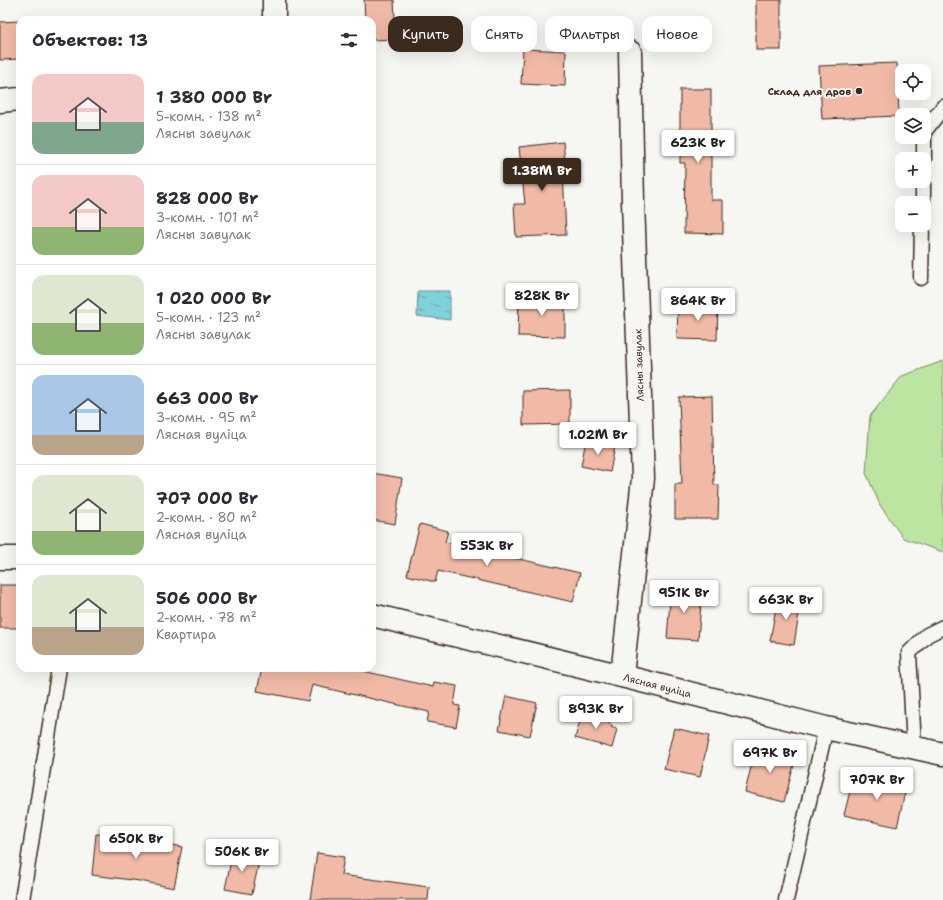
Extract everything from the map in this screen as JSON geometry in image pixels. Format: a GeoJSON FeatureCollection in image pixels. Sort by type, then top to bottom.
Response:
{"type":"FeatureCollection","features":[{"type":"Feature","properties":{"kind":"street"},"geometry":{"type":"LineString","coordinates":[[274,0],[274,16]]}},
{"type":"Feature","properties":{"kind":"street","name":"Лясны завулак"},"geometry":{"type":"LineString","coordinates":[[622,676],[643,478],[633,202],[630,52]]}},
{"type":"Feature","properties":{"kind":"street"},"geometry":{"type":"LineString","coordinates":[[0,101],[16,100]]}},
{"type":"Feature","properties":{"kind":"street"},"geometry":{"type":"LineString","coordinates":[[0,558],[16,558]]}},
{"type":"Feature","properties":{"kind":"street","name":"Лясная вуліца"},"geometry":{"type":"LineString","coordinates":[[376,616],[826,728],[943,754]]}},
{"type":"Feature","properties":{"kind":"lane"},"geometry":{"type":"LineString","coordinates":[[924,152],[924,132],[943,107]]}},
{"type":"Feature","properties":{"kind":"lane"},"geometry":{"type":"LineString","coordinates":[[921,278],[922,232]]}},
{"type":"Feature","properties":{"kind":"lane"},"geometry":{"type":"LineString","coordinates":[[914,747],[909,653],[927,635],[943,627]]}},
{"type":"Feature","properties":{"kind":"lane"},"geometry":{"type":"LineString","coordinates":[[22,900],[58,672]]}},
{"type":"Feature","properties":{"kind":"lane"},"geometry":{"type":"LineString","coordinates":[[786,900],[826,728]]}},
{"type":"Feature","properties":{"kind":"green space"},"geometry":{"type":"Polygon","coordinates":[[[943,361],[943,552],[903,538],[880,505],[866,473],[870,416],[902,376],[943,361]]]}},
{"type":"Feature","properties":{"kind":"water"},"geometry":{"type":"Polygon","coordinates":[[[418,291],[450,291],[450,320],[417,316],[418,291]]]}},
{"type":"Feature","properties":{"kind":"building"},"geometry":{"type":"Polygon","coordinates":[[[364,0],[394,0],[395,16],[388,16],[388,39],[376,40],[376,16],[365,16],[364,0]]]}},
{"type":"Feature","properties":{"kind":"building"},"geometry":{"type":"Polygon","coordinates":[[[756,0],[781,0],[781,50],[756,50],[756,0]]]}},
{"type":"Feature","properties":{"kind":"building"},"geometry":{"type":"Polygon","coordinates":[[[16,21],[16,59],[0,60],[0,22],[16,21]]]}},
{"type":"Feature","properties":{"kind":"building"},"geometry":{"type":"Polygon","coordinates":[[[537,50],[545,50],[545,52],[566,52],[565,86],[521,84],[523,52],[537,52],[537,50]]]}},
{"type":"Feature","properties":{"kind":"building","name":"Склад для дров"},"geometry":{"type":"Polygon","coordinates":[[[897,63],[895,64],[895,100],[898,100],[899,108],[895,108],[895,116],[822,119],[819,66],[897,63]]]}},
{"type":"Feature","properties":{"kind":"building"},"geometry":{"type":"Polygon","coordinates":[[[680,89],[711,89],[711,200],[723,200],[723,234],[684,233],[685,163],[680,163],[680,89]]]}},
{"type":"Feature","properties":{"kind":"building"},"geometry":{"type":"Polygon","coordinates":[[[563,142],[566,171],[563,171],[566,235],[516,237],[514,204],[525,204],[519,147],[563,142]]]}},
{"type":"Feature","properties":{"kind":"building"},"geometry":{"type":"Polygon","coordinates":[[[519,296],[565,297],[565,337],[518,336],[519,296]]]}},
{"type":"Feature","properties":{"kind":"building"},"geometry":{"type":"Polygon","coordinates":[[[678,303],[718,304],[717,340],[677,339],[678,303]]]}},
{"type":"Feature","properties":{"kind":"building"},"geometry":{"type":"Polygon","coordinates":[[[570,390],[570,424],[523,425],[523,391],[570,390]]]}},
{"type":"Feature","properties":{"kind":"building"},"geometry":{"type":"Polygon","coordinates":[[[712,396],[714,485],[719,485],[718,519],[675,519],[675,484],[682,484],[679,397],[712,396]]]}},
{"type":"Feature","properties":{"kind":"building"},"geometry":{"type":"Polygon","coordinates":[[[586,440],[615,446],[610,472],[581,466],[586,440]]]}},
{"type":"Feature","properties":{"kind":"building"},"geometry":{"type":"Polygon","coordinates":[[[376,474],[402,478],[395,524],[376,521],[376,474]]]}},
{"type":"Feature","properties":{"kind":"building"},"geometry":{"type":"Polygon","coordinates":[[[420,524],[448,531],[445,542],[580,573],[573,602],[438,571],[435,582],[407,575],[420,524]]]}},
{"type":"Feature","properties":{"kind":"building"},"geometry":{"type":"Polygon","coordinates":[[[0,585],[16,585],[16,628],[0,628],[0,585]]]}},
{"type":"Feature","properties":{"kind":"building"},"geometry":{"type":"Polygon","coordinates":[[[671,589],[702,591],[698,640],[667,638],[671,589]]]}},
{"type":"Feature","properties":{"kind":"building"},"geometry":{"type":"Polygon","coordinates":[[[778,596],[801,600],[794,645],[770,641],[778,596]]]}},
{"type":"Feature","properties":{"kind":"building"},"geometry":{"type":"Polygon","coordinates":[[[261,672],[367,672],[433,687],[434,682],[457,686],[454,705],[460,706],[456,727],[427,722],[429,712],[312,685],[308,701],[257,691],[261,672]]]}},
{"type":"Feature","properties":{"kind":"building"},"geometry":{"type":"Polygon","coordinates":[[[506,696],[537,703],[530,736],[499,730],[506,696]]]}},
{"type":"Feature","properties":{"kind":"building"},"geometry":{"type":"Polygon","coordinates":[[[583,711],[610,718],[609,724],[612,725],[611,727],[617,729],[612,748],[575,738],[583,711]]]}},
{"type":"Feature","properties":{"kind":"building"},"geometry":{"type":"Polygon","coordinates":[[[674,728],[709,736],[700,777],[664,769],[674,728]]]}},
{"type":"Feature","properties":{"kind":"building"},"geometry":{"type":"Polygon","coordinates":[[[756,747],[796,757],[784,802],[745,792],[756,747]]]}},
{"type":"Feature","properties":{"kind":"building"},"geometry":{"type":"Polygon","coordinates":[[[867,775],[907,784],[897,827],[844,815],[852,783],[864,786],[867,775]]]}},
{"type":"Feature","properties":{"kind":"building"},"geometry":{"type":"Polygon","coordinates":[[[96,834],[142,839],[182,847],[174,888],[140,881],[92,875],[96,834]]]}},
{"type":"Feature","properties":{"kind":"building"},"geometry":{"type":"Polygon","coordinates":[[[233,851],[260,857],[252,894],[225,889],[233,851]]]}},
{"type":"Feature","properties":{"kind":"building"},"geometry":{"type":"Polygon","coordinates":[[[317,853],[344,857],[341,875],[429,887],[428,900],[310,900],[317,853]]]}},
{"type":"Feature","properties":{"kind":"place","name":"Склад для дров"},"geometry":{"type":"Point","coordinates":[859,91]}}]}
